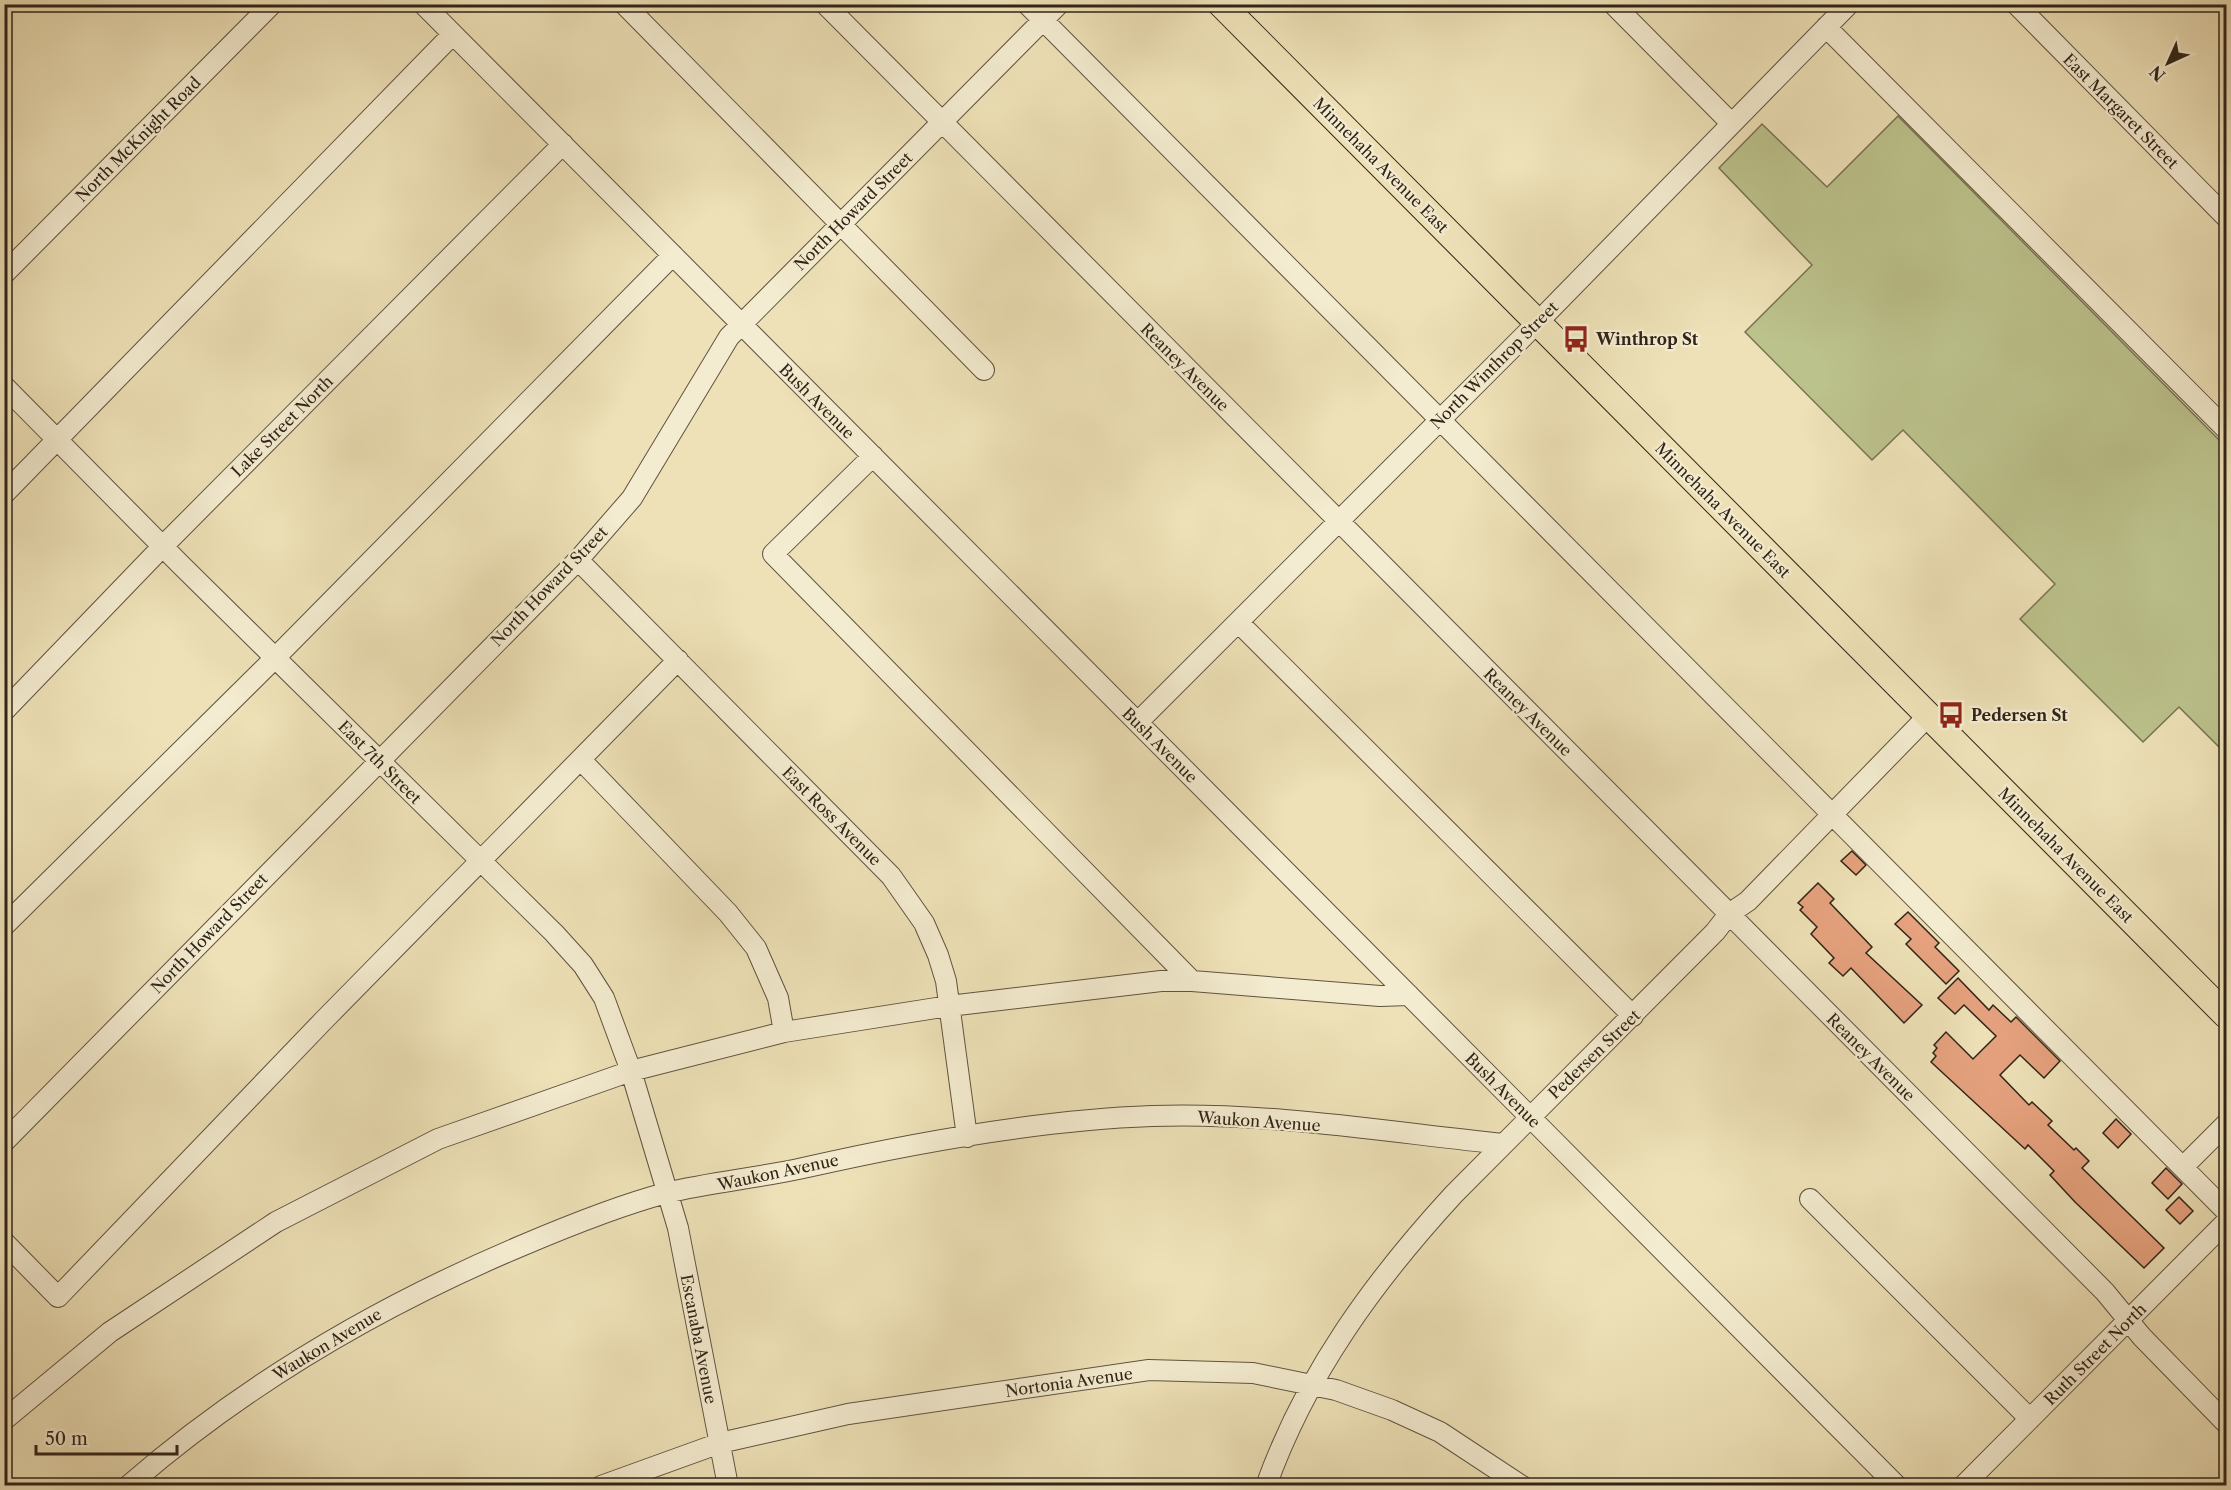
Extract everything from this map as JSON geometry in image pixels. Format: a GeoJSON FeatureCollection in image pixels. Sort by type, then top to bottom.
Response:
{"type":"FeatureCollection","features":[{"type":"Feature","properties":{"kind":"main road","name":"Minnehaha Avenue East"},"geometry":{"type":"LineString","coordinates":[[1221,4],[2226,1015]]}},
{"type":"Feature","properties":{"kind":"street","name":"North McKnight Road"},"geometry":{"type":"LineString","coordinates":[[4,274],[272,4]]}},
{"type":"Feature","properties":{"kind":"street","name":"Bush Avenue"},"geometry":{"type":"LineString","coordinates":[[423,4],[1897,1485]]}},
{"type":"Feature","properties":{"kind":"street"},"geometry":{"type":"LineString","coordinates":[[624,4],[984,370]]}},
{"type":"Feature","properties":{"kind":"street","name":"Reaney Avenue"},"geometry":{"type":"LineString","coordinates":[[825,4],[2105,1292],[2127,1321],[2226,1423]]}},
{"type":"Feature","properties":{"kind":"street"},"geometry":{"type":"LineString","coordinates":[[1027,4],[2226,1211]]}},
{"type":"Feature","properties":{"kind":"street","name":"North Howard Street"},"geometry":{"type":"LineString","coordinates":[[4,1142],[578,560],[632,498],[725,343],[741,323],[1059,4]]}},
{"type":"Feature","properties":{"kind":"street"},"geometry":{"type":"LineString","coordinates":[[1613,4],[1731,123]]}},
{"type":"Feature","properties":{"kind":"street","name":"North Winthrop Street"},"geometry":{"type":"LineString","coordinates":[[1138,723],[1537,323],[1848,4]]}},
{"type":"Feature","properties":{"kind":"street","name":"East Margaret Street"},"geometry":{"type":"LineString","coordinates":[[2016,4],[2226,217]]}},
{"type":"Feature","properties":{"kind":"street"},"geometry":{"type":"LineString","coordinates":[[1826,27],[2226,429]]}},
{"type":"Feature","properties":{"kind":"street"},"geometry":{"type":"LineString","coordinates":[[4,494],[453,34]]}},
{"type":"Feature","properties":{"kind":"street","name":"Lake Street North"},"geometry":{"type":"LineString","coordinates":[[4,711],[163,546],[563,144]]}},
{"type":"Feature","properties":{"kind":"street"},"geometry":{"type":"LineString","coordinates":[[4,926],[276,657],[673,255]]}},
{"type":"Feature","properties":{"kind":"street","name":"East 7th Street"},"geometry":{"type":"LineString","coordinates":[[4,386],[479,861],[554,933],[583,965],[604,998],[632,1071],[668,1193]]}},
{"type":"Feature","properties":{"kind":"street"},"geometry":{"type":"LineString","coordinates":[[873,456],[773,554],[1192,981]]}},
{"type":"Feature","properties":{"kind":"street","name":"East Ross Avenue"},"geometry":{"type":"LineString","coordinates":[[578,560],[891,876],[906,894],[924,923],[938,955],[949,1006],[968,1137]]}},
{"type":"Feature","properties":{"kind":"street"},"geometry":{"type":"LineString","coordinates":[[1238,622],[1633,1016]]}},
{"type":"Feature","properties":{"kind":"street"},"geometry":{"type":"LineString","coordinates":[[4,1242],[58,1297],[479,861],[678,660]]}},
{"type":"Feature","properties":{"kind":"street","name":"Pedersen Street"},"geometry":{"type":"LineString","coordinates":[[1266,1485],[1278,1452],[1312,1384],[1342,1332],[1414,1237],[1503,1144],[1715,932],[1729,914],[1748,901],[1928,716]]}},
{"type":"Feature","properties":{"kind":"street"},"geometry":{"type":"LineString","coordinates":[[581,760],[728,913],[756,948],[778,998],[784,1032]]}},
{"type":"Feature","properties":{"kind":"street"},"geometry":{"type":"LineString","coordinates":[[4,1420],[110,1332],[276,1222],[438,1139],[632,1071],[784,1032],[949,1006],[1161,981],[1192,981],[1380,996],[1409,995]]}},
{"type":"Feature","properties":{"kind":"street","name":"Waukon Avenue"},"geometry":{"type":"LineString","coordinates":[[128,1485],[225,1407],[315,1350],[395,1304],[478,1264],[565,1228],[668,1193],[759,1178],[873,1152],[1076,1121],[1151,1116],[1268,1119],[1503,1144]]}},
{"type":"Feature","properties":{"kind":"street"},"geometry":{"type":"LineString","coordinates":[[2183,1167],[2226,1124]]}},
{"type":"Feature","properties":{"kind":"street","name":"Escanaba Avenue"},"geometry":{"type":"LineString","coordinates":[[668,1193],[678,1228],[728,1485]]}},
{"type":"Feature","properties":{"kind":"street"},"geometry":{"type":"LineString","coordinates":[[1810,1199],[2030,1419]]}},
{"type":"Feature","properties":{"kind":"street","name":"Ruth Street North"},"geometry":{"type":"LineString","coordinates":[[1963,1485],[2226,1222]]}},
{"type":"Feature","properties":{"kind":"street","name":"Nortonia Avenue"},"geometry":{"type":"LineString","coordinates":[[601,1485],[720,1443],[848,1414],[1149,1370],[1253,1373],[1312,1384],[1392,1410],[1431,1428],[1522,1485]]}},
{"type":"Feature","properties":{"kind":"green space"},"geometry":{"type":"Polygon","coordinates":[[[1898,116],[2226,447],[2226,754],[2179,707],[2143,742],[2020,619],[2055,584],[1903,430],[1872,460],[1745,332],[1812,265],[1719,168],[1762,124],[1827,187],[1898,116]]]}},
{"type":"Feature","properties":{"kind":"building"},"geometry":{"type":"Polygon","coordinates":[[[1852,851],[1866,865],[1856,875],[1841,861],[1852,851]]]}},
{"type":"Feature","properties":{"kind":"building"},"geometry":{"type":"Polygon","coordinates":[[[1818,883],[1834,899],[1830,903],[1872,947],[1866,953],[1922,1005],[1904,1023],[1851,968],[1843,976],[1829,963],[1834,958],[1811,934],[1817,927],[1800,910],[1803,907],[1798,903],[1818,883]]]}},
{"type":"Feature","properties":{"kind":"building"},"geometry":{"type":"Polygon","coordinates":[[[1908,912],[1939,943],[1935,947],[1959,971],[1946,984],[1906,944],[1911,939],[1895,924],[1908,912]]]}},
{"type":"Feature","properties":{"kind":"building"},"geometry":{"type":"Polygon","coordinates":[[[1958,978],[1989,1010],[1993,1005],[2011,1022],[2016,1017],[2060,1061],[2044,1078],[2020,1055],[2000,1075],[2029,1105],[2032,1102],[2052,1121],[2048,1125],[2089,1161],[2082,1168],[2164,1248],[2144,1268],[2075,1202],[2050,1175],[2054,1171],[2028,1145],[2025,1149],[1931,1062],[1936,1056],[1933,1053],[1937,1048],[1934,1045],[1946,1032],[1973,1059],[1996,1036],[1964,1005],[1955,1014],[1938,998],[1958,978]]]}},
{"type":"Feature","properties":{"kind":"building"},"geometry":{"type":"Polygon","coordinates":[[[2116,1119],[2131,1134],[2118,1148],[2103,1133],[2116,1119]]]}},
{"type":"Feature","properties":{"kind":"building"},"geometry":{"type":"Polygon","coordinates":[[[2166,1168],[2182,1184],[2168,1199],[2152,1183],[2166,1168]]]}},
{"type":"Feature","properties":{"kind":"building"},"geometry":{"type":"Polygon","coordinates":[[[2179,1197],[2193,1211],[2180,1224],[2166,1210],[2179,1197]]]}},
{"type":"Feature","properties":{"kind":"place","name":"Winthrop St"},"geometry":{"type":"Point","coordinates":[1576,339]}},
{"type":"Feature","properties":{"kind":"place","name":"Pedersen St"},"geometry":{"type":"Point","coordinates":[1951,715]}}]}
